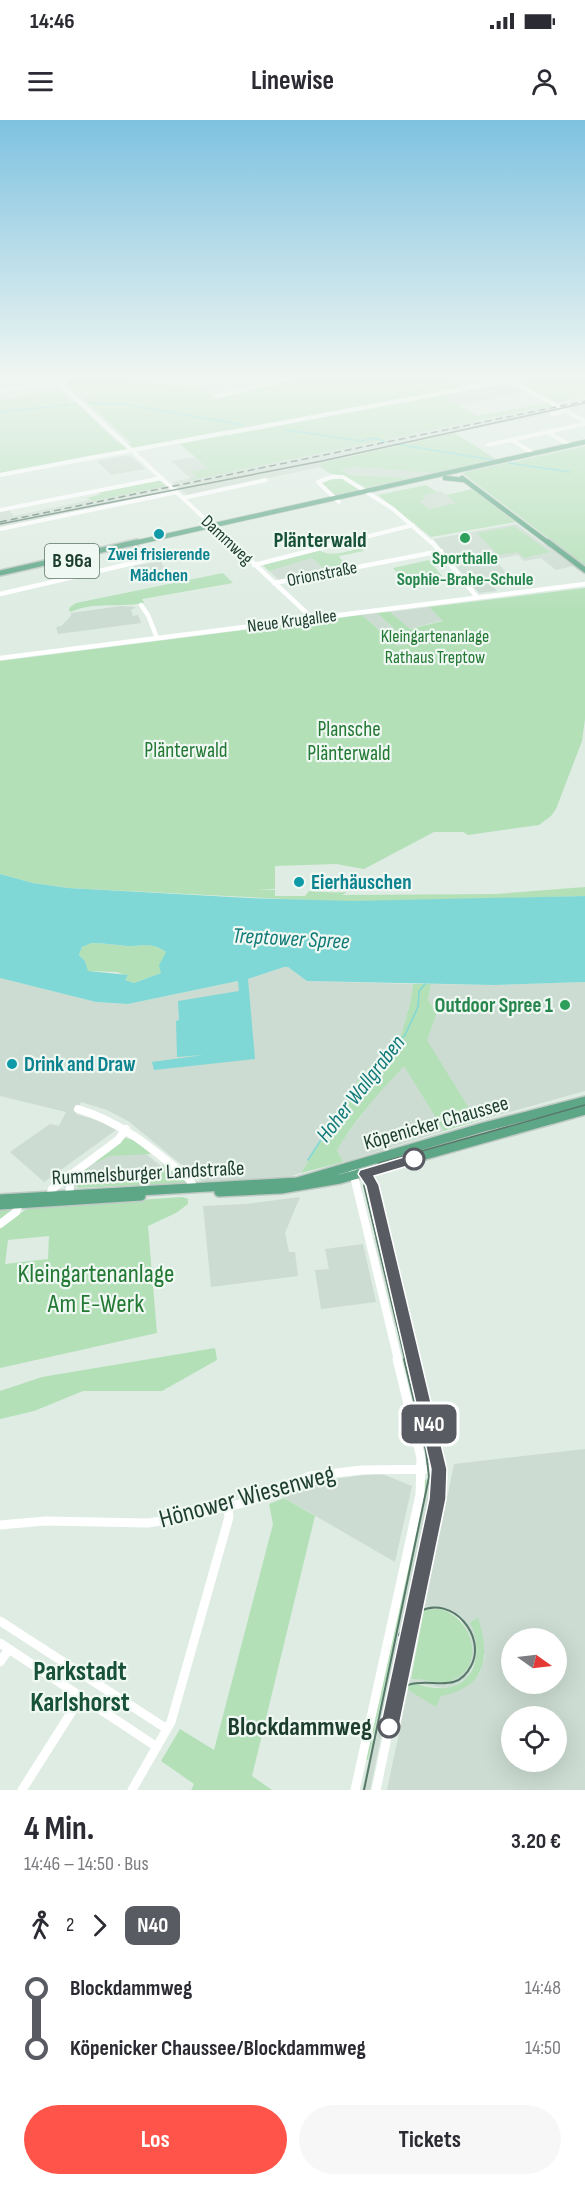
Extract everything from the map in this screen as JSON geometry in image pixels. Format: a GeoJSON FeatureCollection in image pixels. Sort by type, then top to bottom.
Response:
{"type":"FeatureCollection","features":[{"type":"Feature","properties":{"kind":"main road","name":"B 96a"},"geometry":{"type":"LineString","coordinates":[[369,493],[526,455]]}},
{"type":"Feature","properties":{"kind":"main road"},"geometry":{"type":"LineString","coordinates":[[460,470],[458,473],[464,480]]}},
{"type":"Feature","properties":{"kind":"main road","name":"B 96a"},"geometry":{"type":"LineString","coordinates":[[0,575],[448,477],[464,480],[585,570]]}},
{"type":"Feature","properties":{"kind":"main road","name":"Köpenicker Chaussee"},"geometry":{"type":"LineString","coordinates":[[296,1185],[354,1165],[585,1101]]}},
{"type":"Feature","properties":{"kind":"main road","name":"Köpenicker Chaussee"},"geometry":{"type":"LineString","coordinates":[[296,1185],[354,1177],[505,1131],[585,1110]]}},
{"type":"Feature","properties":{"kind":"main road","name":"Rummelsburger Landstraße"},"geometry":{"type":"LineString","coordinates":[[0,1205],[69,1197],[194,1188],[296,1185]]}},
{"type":"Feature","properties":{"kind":"main road","name":"Rummelsburger Landstraße"},"geometry":{"type":"LineString","coordinates":[[0,1199],[296,1185]]}},
{"type":"Feature","properties":{"kind":"street"},"geometry":{"type":"LineString","coordinates":[[0,475],[106,455]]}},
{"type":"Feature","properties":{"kind":"street","name":"Dammweg"},"geometry":{"type":"LineString","coordinates":[[137,455],[312,618]]}},
{"type":"Feature","properties":{"kind":"street"},"geometry":{"type":"LineString","coordinates":[[337,500],[318,482],[342,477],[369,493],[413,525],[441,551],[477,597]]}},
{"type":"Feature","properties":{"kind":"street"},"geometry":{"type":"LineString","coordinates":[[0,510],[162,478]]}},
{"type":"Feature","properties":{"kind":"street"},"geometry":{"type":"LineString","coordinates":[[183,498],[266,480]]}},
{"type":"Feature","properties":{"kind":"street"},"geometry":{"type":"LineString","coordinates":[[0,529],[177,492]]}},
{"type":"Feature","properties":{"kind":"street"},"geometry":{"type":"LineString","coordinates":[[254,565],[413,525]]}},
{"type":"Feature","properties":{"kind":"street","name":"Orionstraße"},"geometry":{"type":"LineString","coordinates":[[274,583],[441,551]]}},
{"type":"Feature","properties":{"kind":"street"},"geometry":{"type":"LineString","coordinates":[[0,594],[159,557]]}},
{"type":"Feature","properties":{"kind":"street","name":"Neue Krugallee"},"geometry":{"type":"LineString","coordinates":[[1,656],[585,584]]}},
{"type":"Feature","properties":{"kind":"street"},"geometry":{"type":"LineString","coordinates":[[141,605],[148,615],[157,638]]}},
{"type":"Feature","properties":{"kind":"street"},"geometry":{"type":"LineString","coordinates":[[78,1109],[100,1115],[134,1133],[189,1179],[194,1188]]}},
{"type":"Feature","properties":{"kind":"street"},"geometry":{"type":"LineString","coordinates":[[50,1196],[52,1189],[118,1140],[126,1130]]}},
{"type":"Feature","properties":{"kind":"street"},"geometry":{"type":"LineString","coordinates":[[354,1165],[365,1174],[372,1185],[439,1469],[437,1499],[376,1790]]}},
{"type":"Feature","properties":{"kind":"street"},"geometry":{"type":"LineString","coordinates":[[354,1165],[354,1177],[422,1469],[420,1495],[355,1790]]}},
{"type":"Feature","properties":{"kind":"street"},"geometry":{"type":"LineString","coordinates":[[69,1197],[71,1174]]}},
{"type":"Feature","properties":{"kind":"street"},"geometry":{"type":"LineString","coordinates":[[0,1224],[16,1212],[19,1204]]}},
{"type":"Feature","properties":{"kind":"street"},"geometry":{"type":"LineString","coordinates":[[422,1469],[439,1469]]}},
{"type":"Feature","properties":{"kind":"street","name":"Hönower Wiesenweg"},"geometry":{"type":"LineString","coordinates":[[0,1525],[73,1521],[148,1523],[247,1502],[310,1476],[362,1470],[422,1469]]}},
{"type":"Feature","properties":{"kind":"street"},"geometry":{"type":"LineString","coordinates":[[132,1790],[167,1729],[180,1691],[229,1517],[228,1507]]}},
{"type":"Feature","properties":{"kind":"street"},"geometry":{"type":"LineString","coordinates":[[0,1621],[167,1729]]}},
{"type":"Feature","properties":{"kind":"street"},"geometry":{"type":"LineString","coordinates":[[0,1643],[157,1747]]}},
{"type":"Feature","properties":{"kind":"street"},"geometry":{"type":"LineString","coordinates":[[0,1662],[9,1649]]}},
{"type":"Feature","properties":{"kind":"street"},"geometry":{"type":"LineString","coordinates":[[22,1790],[81,1697]]}},
{"type":"Feature","properties":{"kind":"shaded area"},"geometry":{"type":"Polygon","coordinates":[[[312,455],[356,455],[321,463],[324,466],[188,496],[172,482],[190,478],[171,461],[195,457],[209,468],[192,472],[197,477],[192,480],[312,455]]]}},
{"type":"Feature","properties":{"kind":"shaded area"},"geometry":{"type":"Polygon","coordinates":[[[132,457],[145,469],[111,475],[97,461],[132,457]]]}},
{"type":"Feature","properties":{"kind":"shaded area"},"geometry":{"type":"Polygon","coordinates":[[[354,467],[437,473],[412,478],[350,475],[339,470],[354,467]]]}},
{"type":"Feature","properties":{"kind":"shaded area"},"geometry":{"type":"Polygon","coordinates":[[[164,484],[172,492],[0,528],[0,512],[9,510],[14,516],[164,484]]]}},
{"type":"Feature","properties":{"kind":"shaded area"},"geometry":{"type":"Polygon","coordinates":[[[441,491],[457,503],[429,509],[418,501],[421,496],[441,491]]]}},
{"type":"Feature","properties":{"kind":"shaded area"},"geometry":{"type":"Polygon","coordinates":[[[516,524],[573,566],[556,570],[541,558],[524,561],[518,555],[495,559],[507,574],[499,576],[503,582],[491,584],[497,591],[479,593],[433,539],[516,524]]]}},
{"type":"Feature","properties":{"kind":"shaded area"},"geometry":{"type":"Polygon","coordinates":[[[312,558],[328,572],[280,581],[269,571],[312,558]]]}},
{"type":"Feature","properties":{"kind":"shaded area"},"geometry":{"type":"Polygon","coordinates":[[[160,561],[169,574],[167,576],[146,580],[134,566],[160,561]]]}},
{"type":"Feature","properties":{"kind":"shaded area"},"geometry":{"type":"Polygon","coordinates":[[[121,606],[136,607],[131,610],[133,616],[138,615],[141,623],[58,634],[56,627],[61,626],[71,616],[71,613],[121,606]]]}},
{"type":"Feature","properties":{"kind":"shaded area"},"geometry":{"type":"Polygon","coordinates":[[[429,607],[444,620],[409,629],[390,612],[429,607]]]}},
{"type":"Feature","properties":{"kind":"shaded area"},"geometry":{"type":"Polygon","coordinates":[[[377,613],[410,643],[397,646],[362,615],[377,613]]]}},
{"type":"Feature","properties":{"kind":"shaded area"},"geometry":{"type":"Polygon","coordinates":[[[288,967],[307,981],[413,984],[401,1035],[360,1077],[301,1173],[285,1178],[204,1183],[128,1121],[107,1110],[81,1102],[76,1114],[99,1121],[116,1130],[44,1182],[10,1152],[50,1124],[59,1126],[66,1112],[0,1096],[0,978],[96,1002],[128,1004],[248,979],[288,967]]]}},
{"type":"Feature","properties":{"kind":"shaded area"},"geometry":{"type":"Polygon","coordinates":[[[585,982],[585,1091],[477,1121],[426,1040],[437,1013],[428,1000],[431,984],[495,985],[585,982]]]}},
{"type":"Feature","properties":{"kind":"shaded area"},"geometry":{"type":"Polygon","coordinates":[[[404,1065],[444,1131],[343,1162],[337,1150],[344,1138],[376,1096],[404,1065]]]}},
{"type":"Feature","properties":{"kind":"shaded area"},"geometry":{"type":"Polygon","coordinates":[[[127,1138],[174,1177],[171,1182],[65,1188],[64,1185],[127,1138]]]}},
{"type":"Feature","properties":{"kind":"shaded area"},"geometry":{"type":"Polygon","coordinates":[[[300,1197],[285,1233],[289,1252],[295,1252],[298,1276],[211,1287],[203,1206],[246,1204],[300,1197]]]}},
{"type":"Feature","properties":{"kind":"shaded area"},"geometry":{"type":"Polygon","coordinates":[[[374,1238],[381,1238],[401,1325],[395,1326],[374,1238]]]}},
{"type":"Feature","properties":{"kind":"shaded area"},"geometry":{"type":"Polygon","coordinates":[[[363,1244],[376,1302],[321,1309],[315,1270],[329,1269],[325,1249],[363,1244]]]}},
{"type":"Feature","properties":{"kind":"shaded area"},"geometry":{"type":"Polygon","coordinates":[[[404,1337],[433,1460],[426,1461],[398,1338],[404,1337]]]}},
{"type":"Feature","properties":{"kind":"shaded area"},"geometry":{"type":"Polygon","coordinates":[[[585,1449],[585,1790],[387,1790],[409,1685],[403,1686],[404,1680],[439,1682],[469,1665],[472,1656],[470,1636],[460,1618],[450,1612],[424,1610],[418,1613],[419,1608],[425,1605],[454,1464],[585,1449]],[[474,1630],[478,1644],[477,1657],[467,1678],[454,1686],[443,1688],[419,1684],[441,1695],[480,1673],[485,1656],[474,1630]]]}},
{"type":"Feature","properties":{"kind":"shaded area"},"geometry":{"type":"Polygon","coordinates":[[[380,1473],[412,1486],[395,1562],[276,1493],[315,1479],[318,1481],[380,1473]]]}},
{"type":"Feature","properties":{"kind":"shaded area"},"geometry":{"type":"Polygon","coordinates":[[[427,1479],[434,1480],[433,1493],[408,1616],[409,1621],[404,1628],[392,1688],[396,1686],[387,1708],[370,1790],[362,1790],[425,1501],[427,1479]]]}},
{"type":"Feature","properties":{"kind":"green space"},"geometry":{"type":"Polygon","coordinates":[[[0,455],[93,455],[0,473],[0,455]]]}},
{"type":"Feature","properties":{"kind":"green space"},"geometry":{"type":"Polygon","coordinates":[[[193,455],[312,455],[192,480],[191,478],[197,477],[191,472],[208,468],[193,455]]]}},
{"type":"Feature","properties":{"kind":"green space"},"geometry":{"type":"Polygon","coordinates":[[[356,455],[489,455],[497,460],[437,473],[354,467],[340,470],[350,475],[412,478],[366,488],[344,476],[329,473],[320,467],[323,466],[320,463],[356,455]]]}},
{"type":"Feature","properties":{"kind":"green space"},"geometry":{"type":"Polygon","coordinates":[[[544,455],[585,455],[585,566],[462,473],[544,455]]]}},
{"type":"Feature","properties":{"kind":"green space"},"geometry":{"type":"Polygon","coordinates":[[[341,477],[362,489],[333,496],[319,481],[341,477]]]}},
{"type":"Feature","properties":{"kind":"green space"},"geometry":{"type":"Polygon","coordinates":[[[159,480],[166,486],[93,501],[87,498],[101,494],[100,492],[159,480]]]}},
{"type":"Feature","properties":{"kind":"green space"},"geometry":{"type":"Polygon","coordinates":[[[426,485],[437,492],[422,496],[426,499],[419,501],[429,509],[456,503],[446,495],[473,489],[515,522],[431,537],[378,495],[426,485]]]}},
{"type":"Feature","properties":{"kind":"green space"},"geometry":{"type":"Polygon","coordinates":[[[514,526],[550,552],[524,558],[517,552],[498,555],[477,533],[514,526]]]}},
{"type":"Feature","properties":{"kind":"green space"},"geometry":{"type":"Polygon","coordinates":[[[361,548],[364,551],[339,556],[345,565],[356,563],[360,566],[328,572],[312,558],[269,571],[262,564],[319,550],[334,554],[361,548]]]}},
{"type":"Feature","properties":{"kind":"green space"},"geometry":{"type":"Polygon","coordinates":[[[429,560],[442,576],[405,583],[393,568],[429,560]]]}},
{"type":"Feature","properties":{"kind":"green space"},"geometry":{"type":"Polygon","coordinates":[[[223,573],[233,583],[142,599],[144,603],[88,607],[70,612],[69,608],[76,603],[223,573]]]}},
{"type":"Feature","properties":{"kind":"green space","name":"Plänterwald"},"geometry":{"type":"Polygon","coordinates":[[[585,588],[585,719],[582,741],[556,809],[551,816],[539,825],[468,835],[463,832],[434,832],[364,869],[336,864],[275,866],[275,889],[257,890],[275,890],[275,896],[305,896],[309,891],[347,892],[342,895],[496,894],[585,887],[585,896],[309,904],[303,900],[68,888],[33,883],[0,874],[0,661],[362,615],[397,646],[410,643],[377,613],[390,612],[410,629],[443,621],[429,607],[585,588]]]}},
{"type":"Feature","properties":{"kind":"green space"},"geometry":{"type":"Polygon","coordinates":[[[92,943],[157,947],[166,952],[161,973],[134,983],[125,980],[127,976],[117,972],[87,971],[85,961],[79,955],[82,947],[92,943]]]}},
{"type":"Feature","properties":{"kind":"green space"},"geometry":{"type":"Polygon","coordinates":[[[413,984],[431,984],[428,1000],[437,1013],[427,1040],[477,1121],[444,1131],[404,1066],[368,1106],[337,1150],[343,1162],[301,1173],[360,1077],[401,1035],[413,984]]]}},
{"type":"Feature","properties":{"kind":"green space"},"geometry":{"type":"Polygon","coordinates":[[[125,1138],[134,1140],[151,1154],[110,1156],[95,1163],[94,1160],[125,1138]]]}},
{"type":"Feature","properties":{"kind":"green space"},"geometry":{"type":"Polygon","coordinates":[[[163,1165],[173,1173],[176,1171],[188,1183],[78,1188],[77,1186],[79,1172],[84,1168],[90,1169],[87,1172],[100,1182],[145,1179],[163,1165]]]}},
{"type":"Feature","properties":{"kind":"green space","name":"Kleingartenanlage Am E-Werk"},"geometry":{"type":"Polygon","coordinates":[[[182,1197],[188,1199],[188,1204],[176,1213],[148,1226],[157,1333],[0,1368],[0,1208],[12,1208],[11,1220],[28,1208],[182,1197]],[[49,1236],[8,1240],[5,1264],[48,1259],[49,1236]]]}},
{"type":"Feature","properties":{"kind":"green space","name":"Kleingartenanlage Am E-Werk"},"geometry":{"type":"Polygon","coordinates":[[[215,1348],[217,1360],[162,1391],[83,1391],[34,1411],[0,1419],[0,1391],[42,1377],[215,1348]]]}},
{"type":"Feature","properties":{"kind":"green space"},"geometry":{"type":"Polygon","coordinates":[[[427,1479],[425,1501],[368,1760],[365,1759],[424,1481],[427,1479]]]}},
{"type":"Feature","properties":{"kind":"green space"},"geometry":{"type":"Polygon","coordinates":[[[284,1498],[315,1516],[252,1776],[272,1790],[191,1790],[194,1784],[161,1761],[180,1729],[214,1750],[273,1524],[269,1504],[284,1498]]]}},
{"type":"Feature","properties":{"kind":"green space"},"geometry":{"type":"Polygon","coordinates":[[[440,1609],[460,1621],[467,1631],[471,1642],[470,1663],[464,1673],[448,1682],[411,1679],[424,1610],[440,1609]]]}},
{"type":"Feature","properties":{"kind":"green space"},"geometry":{"type":"Polygon","coordinates":[[[478,1617],[482,1631],[484,1657],[477,1677],[457,1692],[441,1696],[436,1707],[408,1690],[409,1684],[444,1688],[464,1680],[471,1673],[475,1664],[476,1643],[470,1623],[478,1617]]]}},
{"type":"Feature","properties":{"kind":"water","name":"Treptower Spree"},"geometry":{"type":"Polygon","coordinates":[[[0,874],[33,883],[68,888],[249,898],[352,901],[585,896],[585,982],[495,985],[307,981],[288,967],[284,967],[248,979],[255,1059],[154,1070],[152,1062],[203,1055],[177,1057],[178,1001],[239,991],[238,981],[128,1004],[96,1002],[0,978],[0,874]],[[92,943],[82,947],[79,955],[85,961],[88,971],[128,975],[125,980],[134,983],[161,973],[159,965],[166,952],[157,947],[92,943]]]}},
{"type":"Feature","properties":{"kind":"waterway"},"geometry":{"type":"LineString","coordinates":[[463,455],[494,460]]}},
{"type":"Feature","properties":{"kind":"waterway"},"geometry":{"type":"LineString","coordinates":[[509,463],[570,472]]}},
{"type":"Feature","properties":{"kind":"waterway","name":"Hoher Wallgraben"},"geometry":{"type":"LineString","coordinates":[[308,1160],[346,1101],[405,1035],[418,1007],[419,991],[425,984]]}},
{"type":"Feature","properties":{"kind":"tram line"},"geometry":{"type":"LineString","coordinates":[[0,524],[350,455]]}},
{"type":"Feature","properties":{"kind":"tram line"},"geometry":{"type":"LineString","coordinates":[[405,1360],[364,1186],[367,1172],[379,1163],[585,1105]]}},
{"type":"Feature","properties":{"kind":"tram line"},"geometry":{"type":"LineString","coordinates":[[364,1790],[429,1477],[426,1451],[404,1359]]}},
{"type":"Feature","properties":{"kind":"tram line"},"geometry":{"type":"LineString","coordinates":[[386,1705],[397,1692],[408,1685],[453,1682],[463,1677],[471,1666],[475,1654],[474,1642],[464,1621],[444,1609],[432,1608],[420,1611],[411,1618],[399,1635]]}},
{"type":"Feature","properties":{"kind":"railway"},"geometry":{"type":"LineString","coordinates":[[0,522],[324,455]]}},
{"type":"Feature","properties":{"kind":"bus line","name":"N40"},"geometry":{"type":"LineString","coordinates":[[389,1727],[437,1499],[439,1469],[372,1185],[365,1174],[414,1159]]}},
{"type":"Feature","properties":{"kind":"place","name":"Zwei frisierende Mädchen"},"geometry":{"type":"Point","coordinates":[159,534]}},
{"type":"Feature","properties":{"kind":"place","name":"Sporthalle Sophie-Brahe-Schule"},"geometry":{"type":"Point","coordinates":[465,538]}},
{"type":"Feature","properties":{"kind":"place","name":"Eierhäuschen"},"geometry":{"type":"Point","coordinates":[299,882]}},
{"type":"Feature","properties":{"kind":"place","name":"Outdoor Spree 1"},"geometry":{"type":"Point","coordinates":[565,1005]}},
{"type":"Feature","properties":{"kind":"place","name":"Drink and Draw"},"geometry":{"type":"Point","coordinates":[12,1064]}},
{"type":"Feature","properties":{"kind":"place","name":"Blockdammweg"},"geometry":{"type":"Point","coordinates":[389,1727]}},
{"type":"Feature","properties":{"kind":"district","name":"Plänterwald"},"geometry":{"type":"Point","coordinates":[320,540]}},
{"type":"Feature","properties":{"kind":"district","name":"Parkstadt Karlshorst"},"geometry":{"type":"Point","coordinates":[80,1688]}},
{"type":"Feature","properties":{"kind":"park label","name":"Kleingartenanlage Rathaus Treptow"},"geometry":{"type":"Point","coordinates":[435,646]}},
{"type":"Feature","properties":{"kind":"park label","name":"Plansche Plänterwald"},"geometry":{"type":"Point","coordinates":[349,741]}}]}
